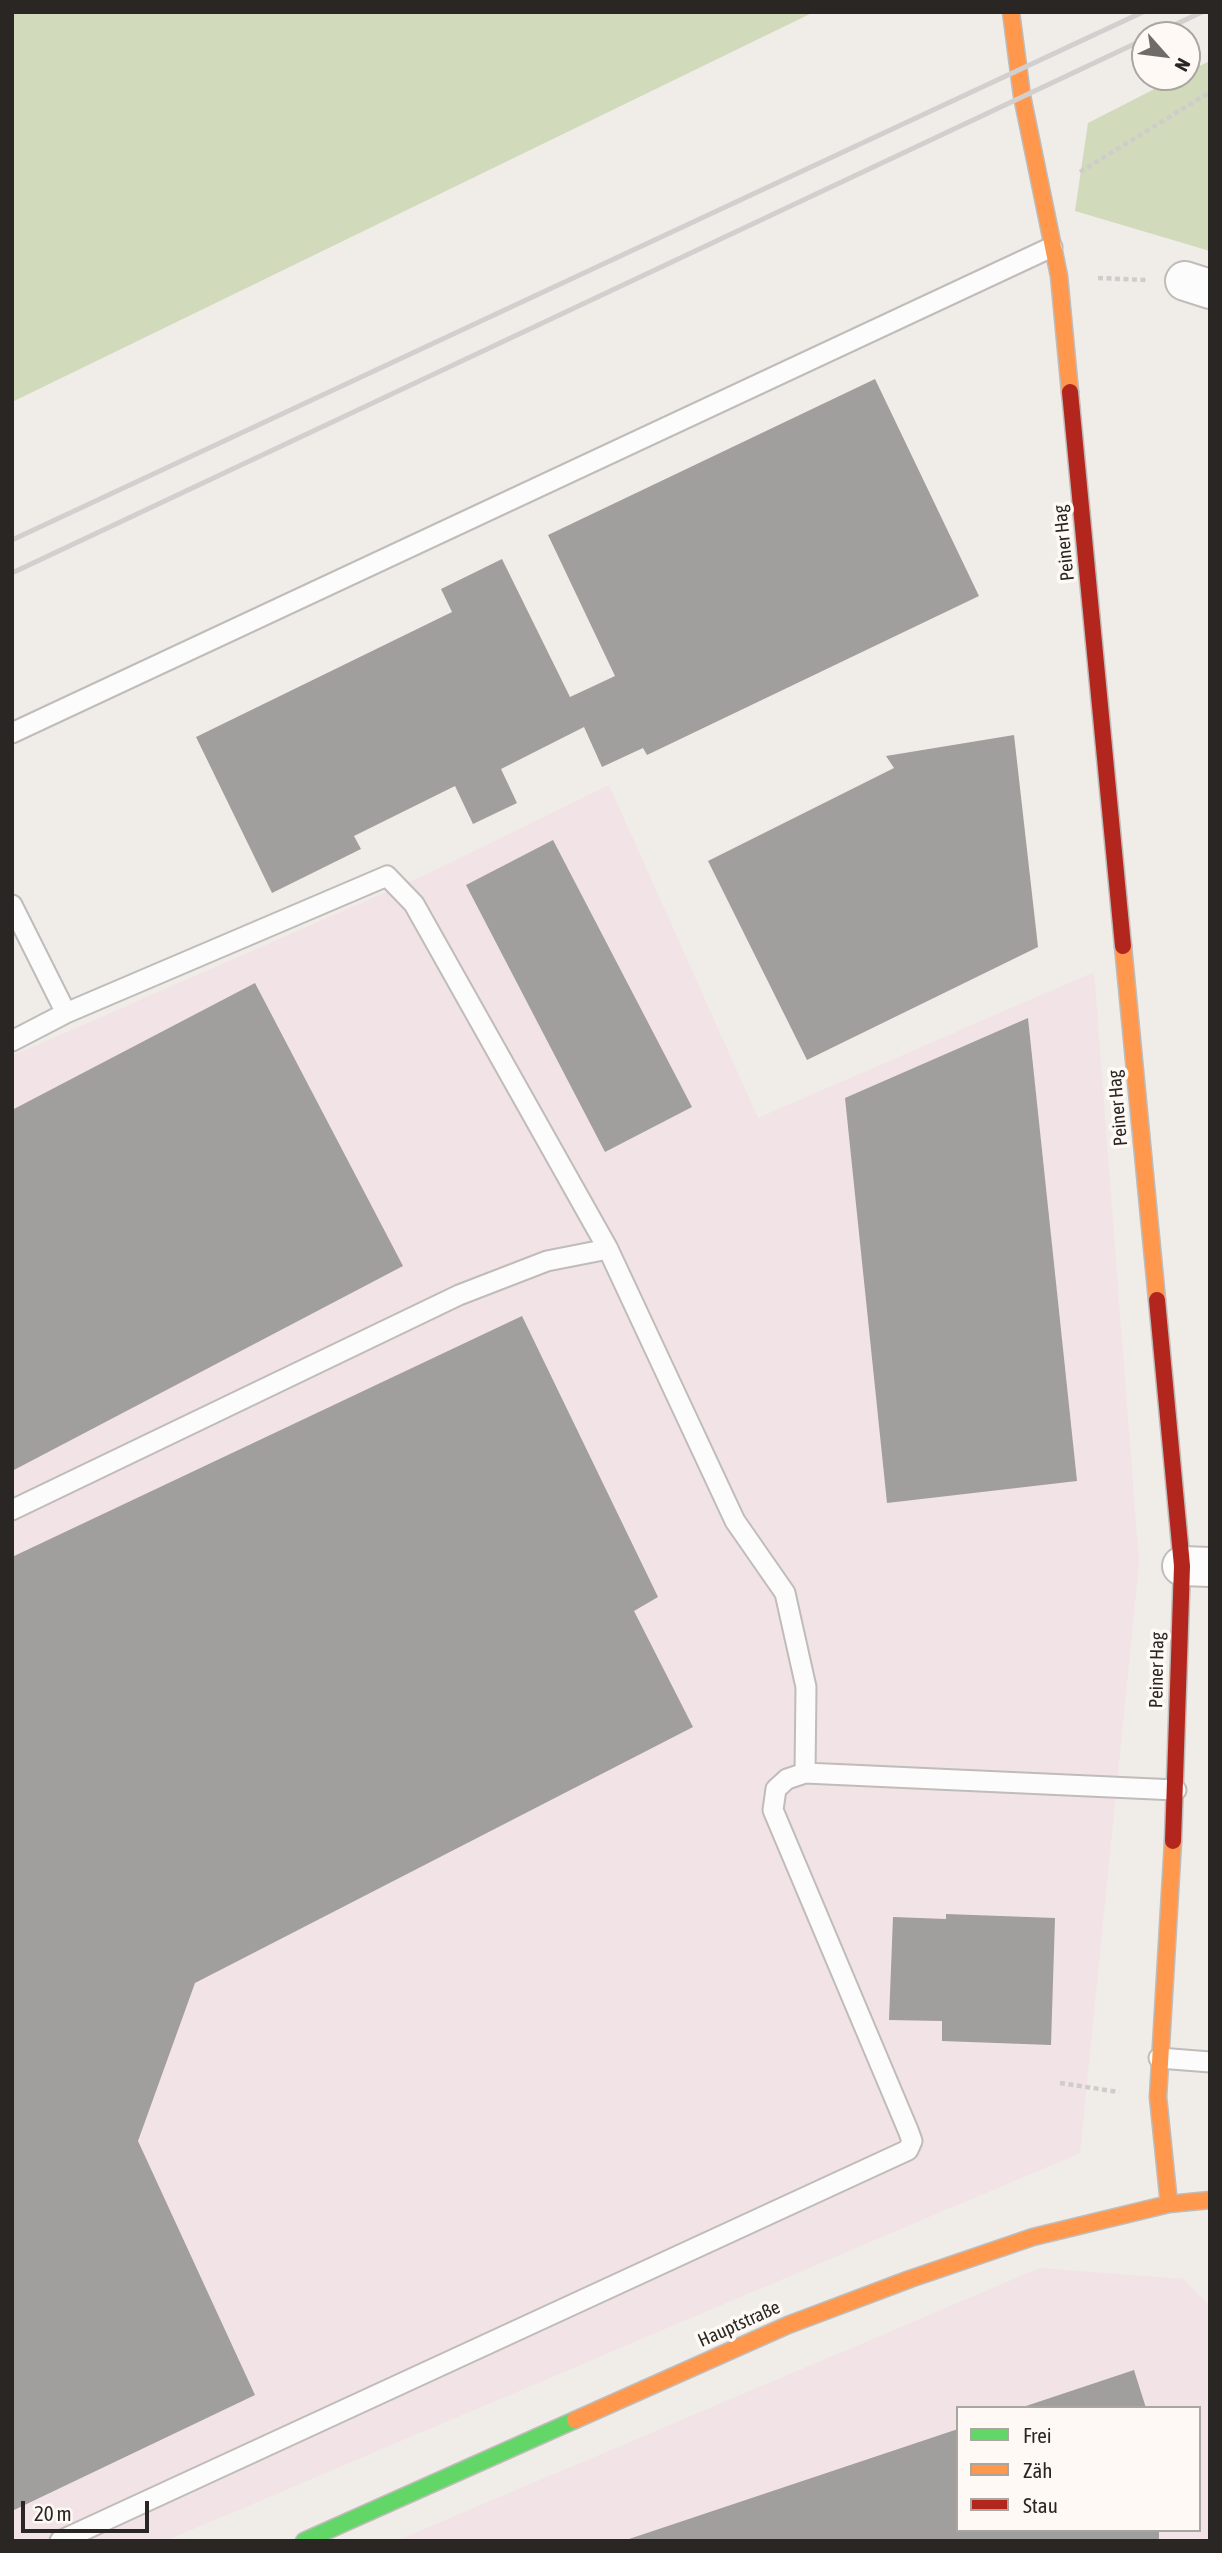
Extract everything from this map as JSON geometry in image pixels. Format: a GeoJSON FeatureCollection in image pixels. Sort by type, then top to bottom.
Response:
{"type":"FeatureCollection","features":[{"type":"Feature","properties":{"kind":"street","name":"Peiner Hag"},"geometry":{"type":"LineString","coordinates":[[1012,12],[1022,96],[1040,197],[1059,276],[1196,1566],[1177,1790],[1159,2058],[1158,2097],[1169,2204]]}},
{"type":"Feature","properties":{"kind":"street","name":"Hauptstraße"},"geometry":{"type":"LineString","coordinates":[[304,2541],[788,2326],[910,2278],[1033,2237],[1169,2204],[1210,2200]]}},
{"type":"Feature","properties":{"kind":"lane"},"geometry":{"type":"LineString","coordinates":[[12,733],[1052,247]]}},
{"type":"Feature","properties":{"kind":"lane"},"geometry":{"type":"LineString","coordinates":[[12,1041],[66,1013],[387,876],[414,904],[608,1249],[735,1521],[785,1593],[806,1687],[805,1773]]}},
{"type":"Feature","properties":{"kind":"lane"},"geometry":{"type":"LineString","coordinates":[[12,905],[66,1013]]}},
{"type":"Feature","properties":{"kind":"lane"},"geometry":{"type":"LineString","coordinates":[[12,1510],[459,1295],[547,1261],[608,1249]]}},
{"type":"Feature","properties":{"kind":"lane"},"geometry":{"type":"LineString","coordinates":[[60,2541],[908,2150],[912,2141],[908,2130],[773,1811],[776,1789],[788,1779],[805,1773],[1177,1790]]}},
{"type":"Feature","properties":{"kind":"lane"},"geometry":{"type":"LineString","coordinates":[[1159,2058],[1210,2062]]}},
{"type":"Feature","properties":{"kind":"path"},"geometry":{"type":"LineString","coordinates":[[1040,197],[1210,92]]}},
{"type":"Feature","properties":{"kind":"path"},"geometry":{"type":"LineString","coordinates":[[1059,276],[1198,285]]}},
{"type":"Feature","properties":{"kind":"path"},"geometry":{"type":"LineString","coordinates":[[1060,2083],[1158,2097]]}},
{"type":"Feature","properties":{"kind":"shaded area"},"geometry":{"type":"Polygon","coordinates":[[[609,785],[758,1118],[1094,972],[1139,1563],[1080,2153],[165,2541],[12,2541],[12,1056],[423,876],[609,785]]]}},
{"type":"Feature","properties":{"kind":"shaded area"},"geometry":{"type":"Polygon","coordinates":[[[1040,2268],[1183,2279],[1210,2306],[1210,2541],[396,2541],[1040,2268]]]}},
{"type":"Feature","properties":{"kind":"green space"},"geometry":{"type":"Polygon","coordinates":[[[12,12],[814,12],[12,402],[12,12]]]}},
{"type":"Feature","properties":{"kind":"green space"},"geometry":{"type":"Polygon","coordinates":[[[1210,61],[1210,251],[1075,211],[1088,123],[1151,91],[1201,91],[1201,65],[1210,61]]]}},
{"type":"Feature","properties":{"kind":"building"},"geometry":{"type":"Polygon","coordinates":[[[875,379],[979,596],[647,755],[643,748],[602,767],[584,727],[501,769],[517,803],[473,824],[455,786],[354,836],[361,849],[272,893],[196,737],[452,612],[441,589],[502,559],[570,697],[615,676],[548,535],[875,379]]]}},
{"type":"Feature","properties":{"kind":"building"},"geometry":{"type":"Polygon","coordinates":[[[1014,735],[1038,947],[807,1060],[708,861],[894,768],[886,756],[1014,735]]]}},
{"type":"Feature","properties":{"kind":"building"},"geometry":{"type":"Polygon","coordinates":[[[553,840],[692,1107],[605,1152],[466,885],[553,840]]]}},
{"type":"Feature","properties":{"kind":"building"},"geometry":{"type":"Polygon","coordinates":[[[255,983],[403,1266],[12,1471],[12,1110],[255,983]]]}},
{"type":"Feature","properties":{"kind":"building"},"geometry":{"type":"Polygon","coordinates":[[[1028,1018],[1077,1481],[887,1503],[845,1098],[1028,1018]]]}},
{"type":"Feature","properties":{"kind":"building"},"geometry":{"type":"Polygon","coordinates":[[[522,1316],[658,1597],[634,1611],[693,1727],[195,1983],[138,2141],[255,2395],[12,2511],[12,1557],[522,1316]]]}},
{"type":"Feature","properties":{"kind":"building"},"geometry":{"type":"Polygon","coordinates":[[[946,1914],[1055,1918],[1051,2045],[942,2041],[942,2021],[889,2020],[893,1917],[946,1919],[946,1914]]]}},
{"type":"Feature","properties":{"kind":"building"},"geometry":{"type":"Polygon","coordinates":[[[1134,2370],[1145,2406],[1026,2406],[1134,2370]]]}},
{"type":"Feature","properties":{"kind":"building"},"geometry":{"type":"Polygon","coordinates":[[[956,2430],[956,2532],[1159,2532],[1159,2541],[623,2541],[956,2430]]]}},
{"type":"Feature","properties":{"kind":"railway"},"geometry":{"type":"LineString","coordinates":[[12,540],[1143,12]]}},
{"type":"Feature","properties":{"kind":"railway"},"geometry":{"type":"LineString","coordinates":[[1183,21],[1202,12]]}},
{"type":"Feature","properties":{"kind":"railway"},"geometry":{"type":"LineString","coordinates":[[12,573],[1131,46]]}},
{"type":"Feature","properties":{"kind":"traffic: fast"},"geometry":{"type":"LineString","coordinates":[[304,2541],[575,2420]]}},
{"type":"Feature","properties":{"kind":"traffic: slow"},"geometry":{"type":"LineString","coordinates":[[1011,12],[1022,96],[1059,276],[1070,392]]}},
{"type":"Feature","properties":{"kind":"traffic: slow"},"geometry":{"type":"LineString","coordinates":[[1123,946],[1157,1300]]}},
{"type":"Feature","properties":{"kind":"traffic: slow"},"geometry":{"type":"LineString","coordinates":[[1169,2204],[1158,2097],[1173,1841]]}},
{"type":"Feature","properties":{"kind":"traffic: slow"},"geometry":{"type":"LineString","coordinates":[[575,2420],[788,2325],[910,2279],[1033,2237],[1169,2204],[1210,2200]]}},
{"type":"Feature","properties":{"kind":"traffic: jam"},"geometry":{"type":"LineString","coordinates":[[1070,392],[1123,946]]}},
{"type":"Feature","properties":{"kind":"traffic: jam"},"geometry":{"type":"LineString","coordinates":[[1157,1300],[1182,1566],[1173,1841]]}}]}
